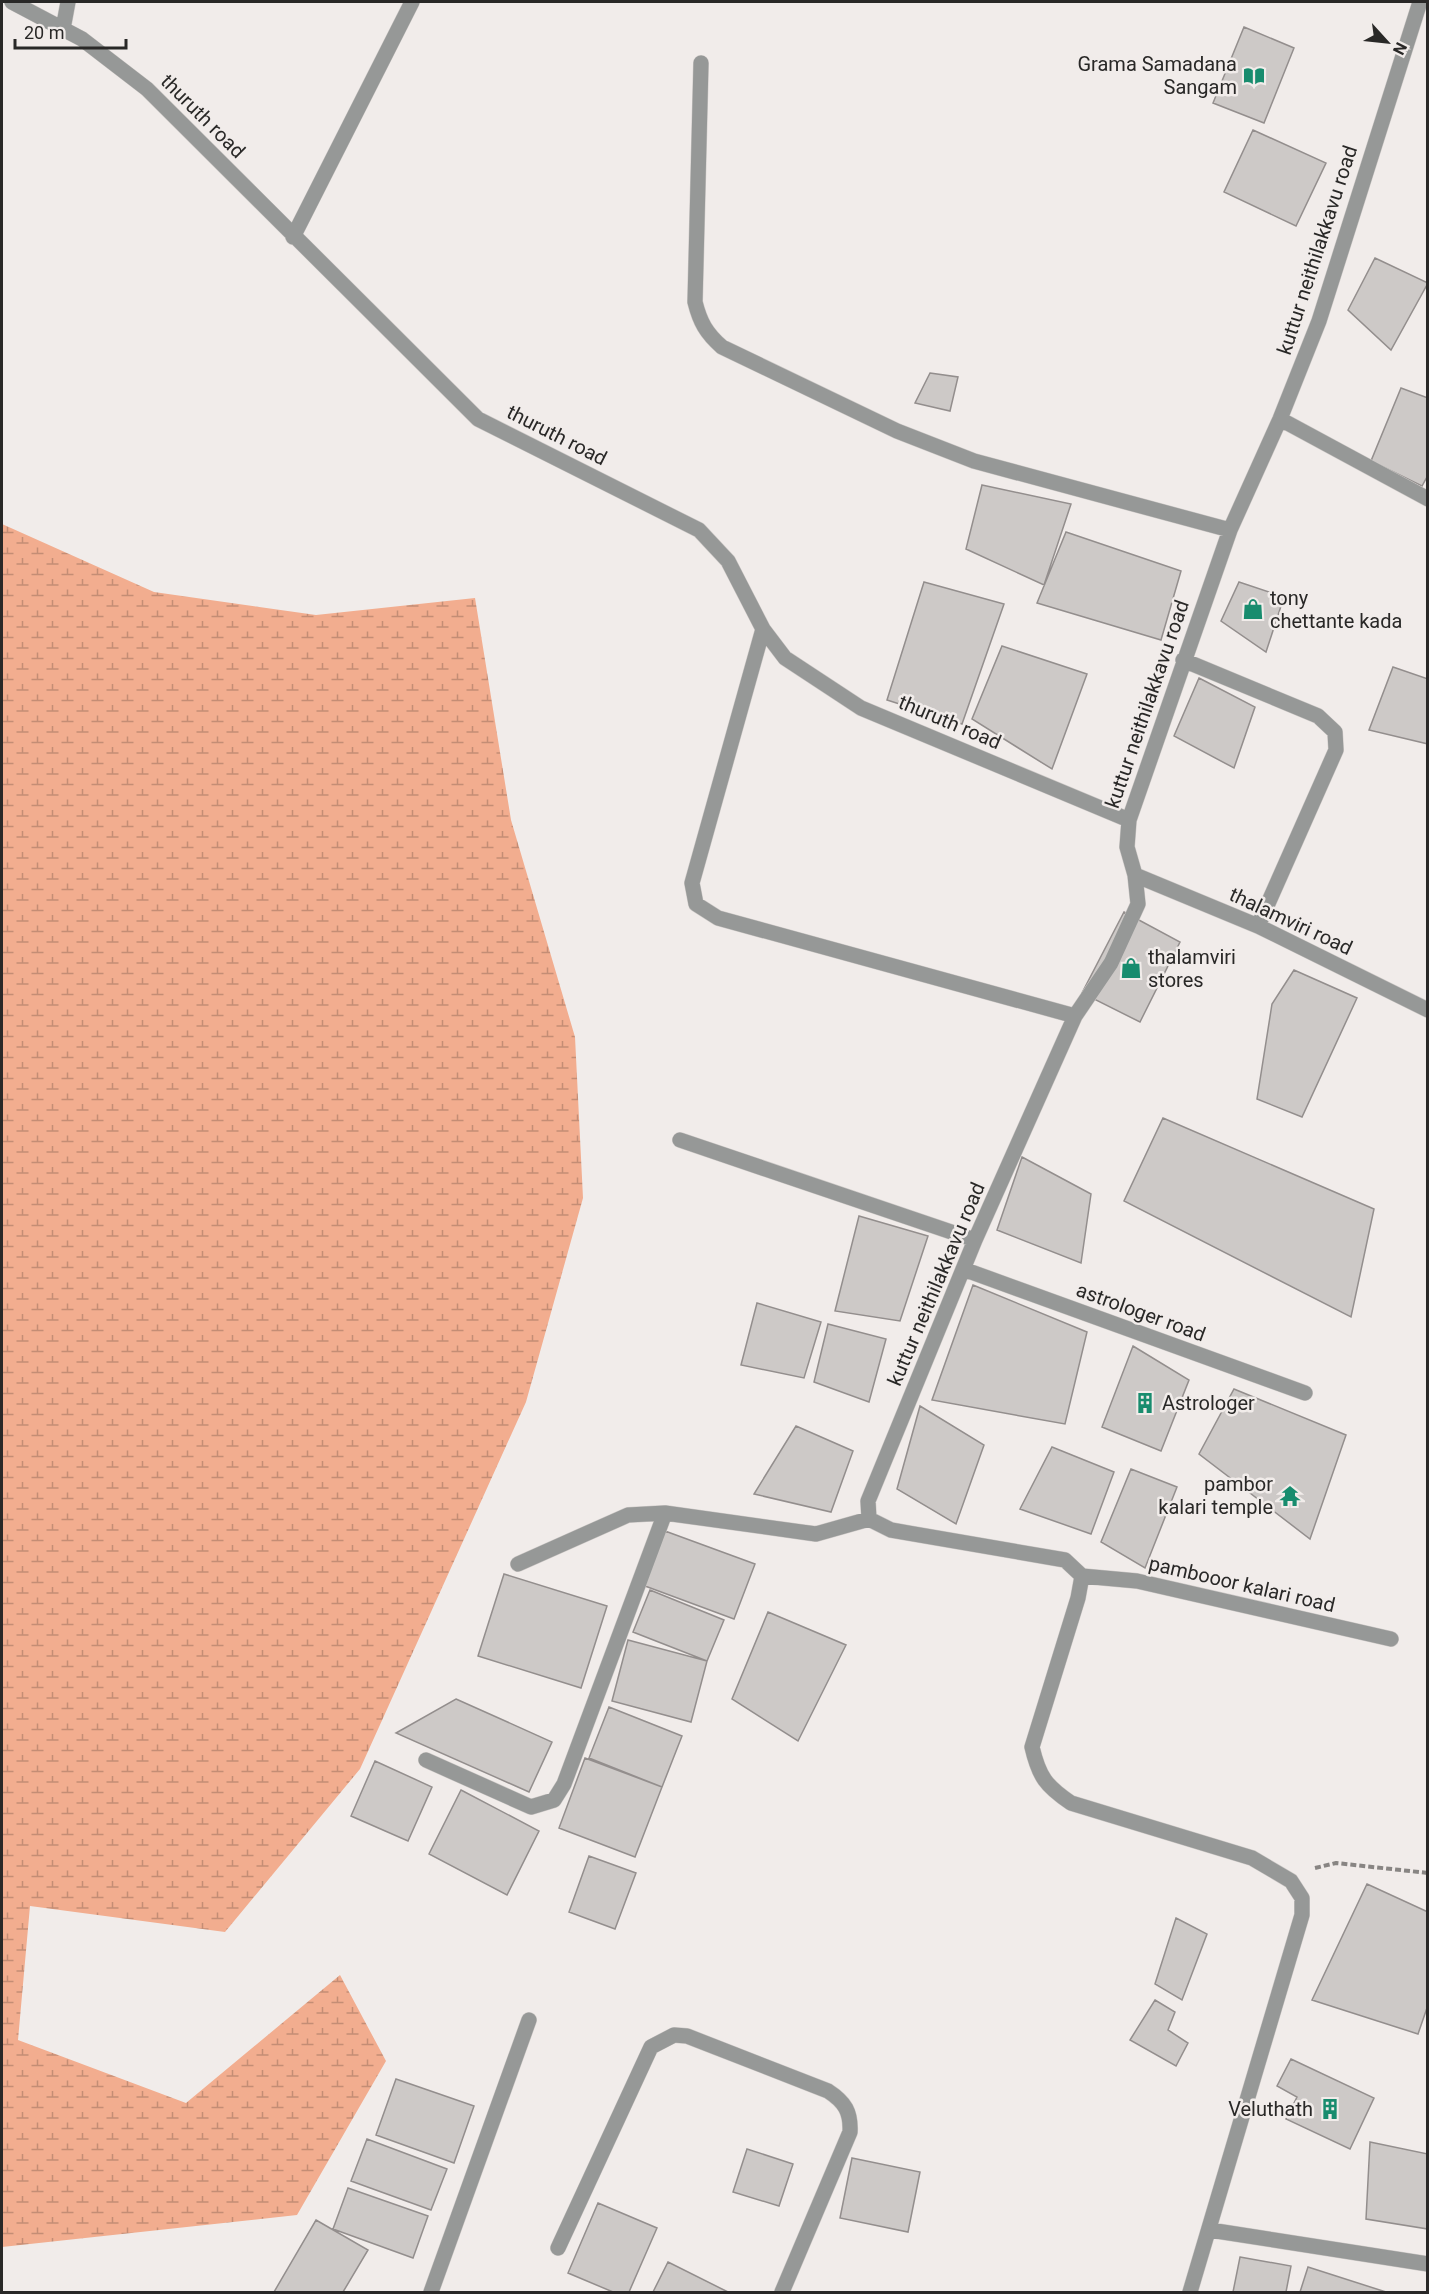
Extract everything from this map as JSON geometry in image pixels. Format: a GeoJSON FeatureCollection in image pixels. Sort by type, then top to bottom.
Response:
{"type":"FeatureCollection","features":[{"type":"Feature","properties":{"kind":"street"},"geometry":{"type":"LineString","coordinates":[[2,10],[11,2]]}},
{"type":"Feature","properties":{"kind":"street","name":"thuruth road"},"geometry":{"type":"LineString","coordinates":[[11,2],[82,39],[147,89],[478,419],[699,530],[728,561],[763,629],[785,658],[861,708],[1129,820]]}},
{"type":"Feature","properties":{"kind":"street"},"geometry":{"type":"LineString","coordinates":[[63,30],[68,2]]}},
{"type":"Feature","properties":{"kind":"street"},"geometry":{"type":"LineString","coordinates":[[293,237],[412,2]]}},
{"type":"Feature","properties":{"kind":"street","name":"kuttur neithilakkavu road"},"geometry":{"type":"LineString","coordinates":[[869,1520],[868,1501],[975,1240],[1076,1016],[1111,963],[1138,904],[1135,875],[1127,848],[1129,820],[1230,530],[1280,419],[1319,321],[1420,2]]}},
{"type":"Feature","properties":{"kind":"street"},"geometry":{"type":"LineString","coordinates":[[701,63],[695,302],[700,322],[708,334],[722,346],[887,426],[974,461],[1230,530]]}},
{"type":"Feature","properties":{"kind":"street"},"geometry":{"type":"LineString","coordinates":[[1280,419],[1428,498]]}},
{"type":"Feature","properties":{"kind":"street"},"geometry":{"type":"LineString","coordinates":[[763,629],[692,883],[696,904],[717,918],[1076,1016]]}},
{"type":"Feature","properties":{"kind":"street"},"geometry":{"type":"LineString","coordinates":[[1183,660],[1318,716],[1335,732],[1336,750],[1258,926]]}},
{"type":"Feature","properties":{"kind":"street","name":"thalamviri road"},"geometry":{"type":"LineString","coordinates":[[1135,875],[1258,926],[1428,1010]]}},
{"type":"Feature","properties":{"kind":"street"},"geometry":{"type":"LineString","coordinates":[[680,1140],[975,1240]]}},
{"type":"Feature","properties":{"kind":"street","name":"astrologer road"},"geometry":{"type":"LineString","coordinates":[[963,1269],[1305,1393]]}},
{"type":"Feature","properties":{"kind":"street"},"geometry":{"type":"LineString","coordinates":[[426,1760],[531,1807],[554,1800],[564,1784],[665,1513]]}},
{"type":"Feature","properties":{"kind":"street"},"geometry":{"type":"LineString","coordinates":[[518,1563],[628,1515],[665,1513],[816,1534],[869,1520],[891,1530],[1065,1560],[1082,1576],[1078,1598],[1032,1747],[1037,1769],[1050,1789],[1071,1803],[1252,1858],[1291,1881],[1302,1898],[1302,1915],[1190,2292]]}},
{"type":"Feature","properties":{"kind":"street","name":"pambooor kalari road"},"geometry":{"type":"LineString","coordinates":[[1082,1576],[1137,1581],[1391,1639]]}},
{"type":"Feature","properties":{"kind":"street"},"geometry":{"type":"LineString","coordinates":[[430,2292],[529,2020]]}},
{"type":"Feature","properties":{"kind":"street"},"geometry":{"type":"LineString","coordinates":[[558,2248],[651,2048],[674,2035],[687,2036],[828,2091],[845,2105],[850,2116],[850,2132],[782,2292]]}},
{"type":"Feature","properties":{"kind":"street"},"geometry":{"type":"LineString","coordinates":[[1210,2230],[1428,2264]]}},
{"type":"Feature","properties":{"kind":"path"},"geometry":{"type":"LineString","coordinates":[[1291,1881],[1323,1864],[1336,1863],[1428,1873]]}},
{"type":"Feature","properties":{"kind":"green space"},"geometry":{"type":"Polygon","coordinates":[[[2,524],[154,592],[316,615],[475,598],[511,820],[575,1037],[583,1198],[526,1402],[360,1769],[225,1932],[30,1906],[18,2040],[186,2103],[340,1975],[386,2061],[297,2215],[2,2247],[2,524]]]}},
{"type":"Feature","properties":{"kind":"building","name":"Grama Samadana Sangam"},"geometry":{"type":"Polygon","coordinates":[[[1244,27],[1294,48],[1264,123],[1213,103],[1244,27]]]}},
{"type":"Feature","properties":{"kind":"building"},"geometry":{"type":"Polygon","coordinates":[[[1253,130],[1326,163],[1296,226],[1224,192],[1253,130]]]}},
{"type":"Feature","properties":{"kind":"building"},"geometry":{"type":"Polygon","coordinates":[[[1375,258],[1428,283],[1391,350],[1348,310],[1375,258]]]}},
{"type":"Feature","properties":{"kind":"building"},"geometry":{"type":"Polygon","coordinates":[[[930,373],[958,377],[950,411],[915,403],[930,373]]]}},
{"type":"Feature","properties":{"kind":"building"},"geometry":{"type":"Polygon","coordinates":[[[1401,388],[1428,398],[1428,475],[1422,486],[1371,461],[1401,388]]]}},
{"type":"Feature","properties":{"kind":"building"},"geometry":{"type":"Polygon","coordinates":[[[982,485],[1071,504],[1044,585],[966,549],[982,485]]]}},
{"type":"Feature","properties":{"kind":"building"},"geometry":{"type":"Polygon","coordinates":[[[1066,532],[1181,571],[1161,640],[1037,603],[1066,532]]]}},
{"type":"Feature","properties":{"kind":"building"},"geometry":{"type":"Polygon","coordinates":[[[924,582],[1004,604],[962,724],[887,700],[924,582]]]}},
{"type":"Feature","properties":{"kind":"building","name":"tony chettante kada"},"geometry":{"type":"Polygon","coordinates":[[[1239,582],[1284,597],[1266,652],[1221,621],[1239,582]]]}},
{"type":"Feature","properties":{"kind":"building"},"geometry":{"type":"Polygon","coordinates":[[[1002,646],[1087,674],[1052,769],[972,719],[1002,646]]]}},
{"type":"Feature","properties":{"kind":"building"},"geometry":{"type":"Polygon","coordinates":[[[1393,667],[1428,679],[1428,744],[1369,730],[1393,667]]]}},
{"type":"Feature","properties":{"kind":"building"},"geometry":{"type":"Polygon","coordinates":[[[1199,678],[1255,707],[1234,768],[1174,736],[1199,678]]]}},
{"type":"Feature","properties":{"kind":"building","name":"thalamviri stores"},"geometry":{"type":"Polygon","coordinates":[[[1124,912],[1180,942],[1140,1022],[1082,993],[1124,912]]]}},
{"type":"Feature","properties":{"kind":"building"},"geometry":{"type":"Polygon","coordinates":[[[1294,970],[1357,998],[1302,1117],[1257,1099],[1272,1004],[1294,970]]]}},
{"type":"Feature","properties":{"kind":"building"},"geometry":{"type":"Polygon","coordinates":[[[1163,1118],[1374,1209],[1351,1317],[1124,1201],[1163,1118]]]}},
{"type":"Feature","properties":{"kind":"building"},"geometry":{"type":"Polygon","coordinates":[[[1022,1157],[1091,1194],[1081,1263],[997,1230],[1022,1157]]]}},
{"type":"Feature","properties":{"kind":"building"},"geometry":{"type":"Polygon","coordinates":[[[859,1216],[928,1236],[900,1321],[835,1311],[859,1216]]]}},
{"type":"Feature","properties":{"kind":"building"},"geometry":{"type":"Polygon","coordinates":[[[973,1285],[1087,1332],[1065,1424],[932,1400],[973,1285]]]}},
{"type":"Feature","properties":{"kind":"building"},"geometry":{"type":"Polygon","coordinates":[[[757,1303],[821,1322],[804,1378],[741,1365],[757,1303]]]}},
{"type":"Feature","properties":{"kind":"building"},"geometry":{"type":"Polygon","coordinates":[[[828,1324],[886,1339],[869,1402],[814,1382],[828,1324]]]}},
{"type":"Feature","properties":{"kind":"building","name":"Astrologer"},"geometry":{"type":"Polygon","coordinates":[[[1133,1346],[1189,1380],[1161,1451],[1102,1427],[1133,1346]]]}},
{"type":"Feature","properties":{"kind":"building","name":"pambor kalari temple"},"geometry":{"type":"Polygon","coordinates":[[[1234,1389],[1346,1435],[1310,1539],[1199,1454],[1234,1389]]]}},
{"type":"Feature","properties":{"kind":"building"},"geometry":{"type":"Polygon","coordinates":[[[920,1406],[984,1445],[956,1524],[897,1489],[920,1406]]]}},
{"type":"Feature","properties":{"kind":"building"},"geometry":{"type":"Polygon","coordinates":[[[796,1426],[853,1451],[831,1512],[754,1494],[796,1426]]]}},
{"type":"Feature","properties":{"kind":"building"},"geometry":{"type":"Polygon","coordinates":[[[1052,1447],[1114,1472],[1091,1534],[1020,1509],[1052,1447]]]}},
{"type":"Feature","properties":{"kind":"building"},"geometry":{"type":"Polygon","coordinates":[[[1131,1469],[1177,1487],[1145,1568],[1101,1542],[1131,1469]]]}},
{"type":"Feature","properties":{"kind":"building"},"geometry":{"type":"Polygon","coordinates":[[[665,1531],[755,1564],[734,1619],[645,1586],[665,1531]]]}},
{"type":"Feature","properties":{"kind":"building"},"geometry":{"type":"Polygon","coordinates":[[[504,1574],[607,1606],[581,1688],[478,1656],[504,1574]]]}},
{"type":"Feature","properties":{"kind":"building"},"geometry":{"type":"Polygon","coordinates":[[[650,1590],[724,1620],[707,1661],[633,1632],[650,1590]]]}},
{"type":"Feature","properties":{"kind":"building"},"geometry":{"type":"Polygon","coordinates":[[[768,1612],[846,1645],[798,1741],[732,1699],[768,1612]]]}},
{"type":"Feature","properties":{"kind":"building"},"geometry":{"type":"Polygon","coordinates":[[[628,1640],[707,1661],[691,1722],[612,1701],[628,1640]]]}},
{"type":"Feature","properties":{"kind":"building"},"geometry":{"type":"Polygon","coordinates":[[[456,1699],[552,1742],[529,1792],[396,1733],[456,1699]]]}},
{"type":"Feature","properties":{"kind":"building"},"geometry":{"type":"Polygon","coordinates":[[[609,1707],[682,1736],[662,1787],[589,1758],[609,1707]]]}},
{"type":"Feature","properties":{"kind":"building"},"geometry":{"type":"Polygon","coordinates":[[[585,1758],[662,1787],[635,1857],[559,1828],[585,1758]]]}},
{"type":"Feature","properties":{"kind":"building"},"geometry":{"type":"Polygon","coordinates":[[[375,1761],[432,1787],[408,1841],[351,1816],[375,1761]]]}},
{"type":"Feature","properties":{"kind":"building"},"geometry":{"type":"Polygon","coordinates":[[[461,1790],[539,1831],[507,1895],[429,1854],[461,1790]]]}},
{"type":"Feature","properties":{"kind":"building"},"geometry":{"type":"Polygon","coordinates":[[[589,1856],[636,1873],[615,1929],[569,1912],[589,1856]]]}},
{"type":"Feature","properties":{"kind":"building"},"geometry":{"type":"Polygon","coordinates":[[[1367,1884],[1428,1912],[1428,2005],[1418,2034],[1312,2000],[1367,1884]]]}},
{"type":"Feature","properties":{"kind":"building"},"geometry":{"type":"Polygon","coordinates":[[[1176,1918],[1207,1934],[1182,2000],[1155,1984],[1176,1918]]]}},
{"type":"Feature","properties":{"kind":"building"},"geometry":{"type":"Polygon","coordinates":[[[1155,2000],[1175,2012],[1168,2030],[1188,2043],[1176,2066],[1130,2040],[1155,2000]]]}},
{"type":"Feature","properties":{"kind":"building","name":"Veluthath"},"geometry":{"type":"Polygon","coordinates":[[[1291,2059],[1374,2098],[1350,2149],[1286,2119],[1297,2097],[1277,2086],[1291,2059]]]}},
{"type":"Feature","properties":{"kind":"building"},"geometry":{"type":"Polygon","coordinates":[[[396,2079],[474,2106],[454,2163],[376,2135],[396,2079]]]}},
{"type":"Feature","properties":{"kind":"building"},"geometry":{"type":"Polygon","coordinates":[[[367,2139],[447,2169],[431,2210],[351,2181],[367,2139]]]}},
{"type":"Feature","properties":{"kind":"building"},"geometry":{"type":"Polygon","coordinates":[[[1370,2142],[1428,2154],[1428,2229],[1366,2219],[1370,2142]]]}},
{"type":"Feature","properties":{"kind":"building"},"geometry":{"type":"Polygon","coordinates":[[[747,2149],[793,2164],[779,2206],[733,2192],[747,2149]]]}},
{"type":"Feature","properties":{"kind":"building"},"geometry":{"type":"Polygon","coordinates":[[[852,2158],[920,2172],[908,2232],[840,2218],[852,2158]]]}},
{"type":"Feature","properties":{"kind":"building"},"geometry":{"type":"Polygon","coordinates":[[[348,2188],[428,2216],[413,2258],[333,2229],[348,2188]]]}},
{"type":"Feature","properties":{"kind":"building"},"geometry":{"type":"Polygon","coordinates":[[[598,2203],[657,2228],[629,2292],[613,2292],[568,2273],[598,2203]]]}},
{"type":"Feature","properties":{"kind":"building"},"geometry":{"type":"Polygon","coordinates":[[[316,2220],[368,2250],[343,2292],[274,2292],[316,2220]]]}},
{"type":"Feature","properties":{"kind":"building"},"geometry":{"type":"Polygon","coordinates":[[[1240,2257],[1291,2266],[1286,2292],[1233,2292],[1240,2257]]]}},
{"type":"Feature","properties":{"kind":"building"},"geometry":{"type":"Polygon","coordinates":[[[668,2262],[728,2292],[653,2292],[668,2262]]]}},
{"type":"Feature","properties":{"kind":"building"},"geometry":{"type":"Polygon","coordinates":[[[1308,2267],[1386,2292],[1300,2292],[1308,2267]]]}},
{"type":"Feature","properties":{"kind":"place","name":"Grama Samadana Sangam"},"geometry":{"type":"Point","coordinates":[1254,76]}},
{"type":"Feature","properties":{"kind":"place","name":"tony chettante kada"},"geometry":{"type":"Point","coordinates":[1253,609]}},
{"type":"Feature","properties":{"kind":"place","name":"thalamviri stores"},"geometry":{"type":"Point","coordinates":[1131,968]}},
{"type":"Feature","properties":{"kind":"place","name":"Astrologer"},"geometry":{"type":"Point","coordinates":[1145,1403]}},
{"type":"Feature","properties":{"kind":"place","name":"pambor kalari temple"},"geometry":{"type":"Point","coordinates":[1290,1496]}},
{"type":"Feature","properties":{"kind":"place","name":"Veluthath"},"geometry":{"type":"Point","coordinates":[1330,2109]}}]}
